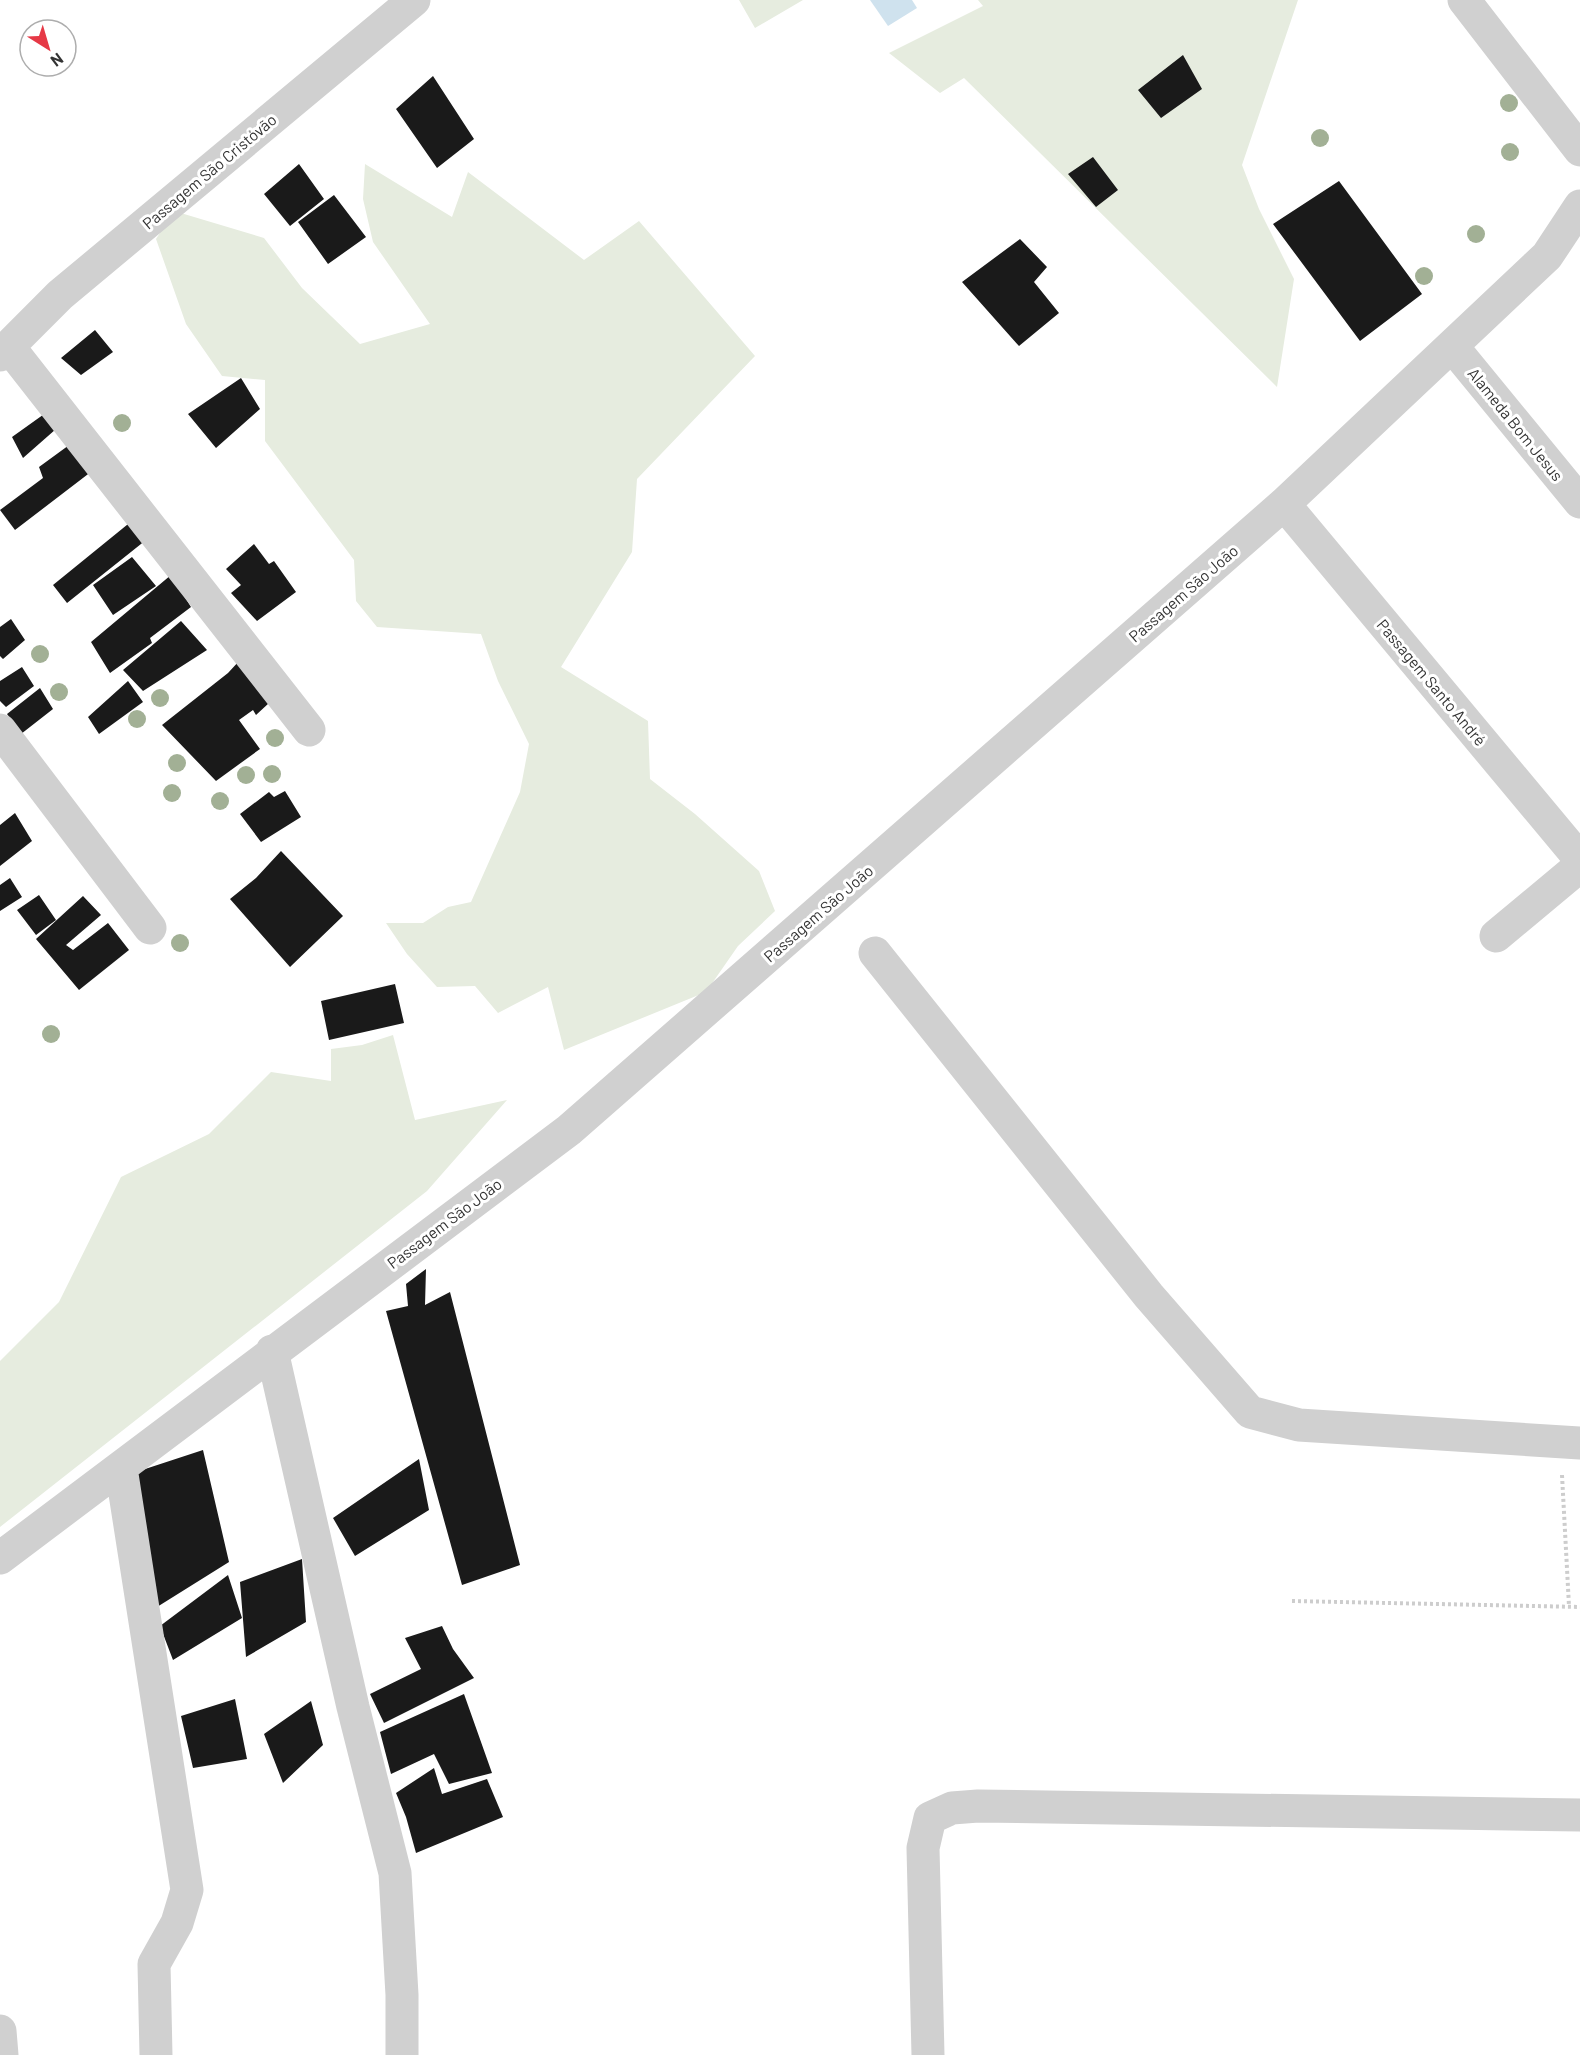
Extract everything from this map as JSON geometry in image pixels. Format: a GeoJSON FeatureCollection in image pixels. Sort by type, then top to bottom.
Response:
{"type":"FeatureCollection","features":[{"type":"Feature","properties":{"kind":"street","name":"Passagem São Cristóvão"},"geometry":{"type":"LineString","coordinates":[[5,351],[60,295],[414,0]]}},
{"type":"Feature","properties":{"kind":"street"},"geometry":{"type":"LineString","coordinates":[[1464,0],[1580,150]]}},
{"type":"Feature","properties":{"kind":"street","name":"Passagem São João"},"geometry":{"type":"LineString","coordinates":[[0,1558],[122,1468],[272,1351],[569,1130],[1284,504],[1547,256],[1580,206]]}},
{"type":"Feature","properties":{"kind":"street","name":"Alameda Bom Jesus"},"geometry":{"type":"LineString","coordinates":[[1452,346],[1580,502]]}},
{"type":"Feature","properties":{"kind":"street"},"geometry":{"type":"LineString","coordinates":[[5,351],[309,730]]}},
{"type":"Feature","properties":{"kind":"street","name":"Passagem Santo André"},"geometry":{"type":"LineString","coordinates":[[1284,504],[1580,859]]}},
{"type":"Feature","properties":{"kind":"street"},"geometry":{"type":"LineString","coordinates":[[0,730],[150,928]]}},
{"type":"Feature","properties":{"kind":"street"},"geometry":{"type":"LineString","coordinates":[[1496,936],[1580,866]]}},
{"type":"Feature","properties":{"kind":"street"},"geometry":{"type":"LineString","coordinates":[[875,953],[1149,1296],[1250,1412],[1299,1425],[1570,1442]]}},
{"type":"Feature","properties":{"kind":"street"},"geometry":{"type":"LineString","coordinates":[[272,1351],[353,1707],[395,1873],[402,1995],[402,2055]]}},
{"type":"Feature","properties":{"kind":"street"},"geometry":{"type":"LineString","coordinates":[[122,1468],[186,1890],[177,1923],[154,1964],[156,2055]]}},
{"type":"Feature","properties":{"kind":"street"},"geometry":{"type":"LineString","coordinates":[[928,2055],[923,1848],[930,1818],[952,1808],[978,1806],[1580,1815]]}},
{"type":"Feature","properties":{"kind":"street"},"geometry":{"type":"LineString","coordinates":[[0,2031],[2,2055]]}},
{"type":"Feature","properties":{"kind":"path"},"geometry":{"type":"LineString","coordinates":[[1569,1606],[1570,1442]]}},
{"type":"Feature","properties":{"kind":"path"},"geometry":{"type":"LineString","coordinates":[[1292,1602],[1580,1607]]}},
{"type":"Feature","properties":{"kind":"shaded area"},"geometry":{"type":"Polygon","coordinates":[[[739,0],[803,0],[755,28],[739,0]]]}},
{"type":"Feature","properties":{"kind":"shaded area"},"geometry":{"type":"Polygon","coordinates":[[[978,0],[1298,0],[1242,165],[1259,209],[1294,279],[1277,387],[964,78],[940,93],[889,53],[983,6],[978,0]]]}},
{"type":"Feature","properties":{"kind":"shaded area"},"geometry":{"type":"Polygon","coordinates":[[[365,164],[452,217],[468,172],[584,260],[639,221],[755,356],[637,479],[632,552],[561,667],[648,721],[650,779],[695,814],[759,871],[775,911],[738,946],[706,992],[564,1050],[548,987],[498,1013],[475,986],[437,987],[407,954],[386,923],[423,923],[448,907],[471,902],[520,792],[529,744],[498,681],[481,634],[377,627],[356,601],[354,560],[265,441],[265,380],[222,376],[186,324],[156,239],[174,211],[264,238],[302,288],[360,344],[430,324],[373,242],[363,199],[365,164]]]}},
{"type":"Feature","properties":{"kind":"shaded area"},"geometry":{"type":"Polygon","coordinates":[[[393,1035],[415,1120],[507,1100],[427,1191],[0,1527],[0,1361],[59,1302],[121,1177],[209,1134],[271,1072],[331,1081],[331,1049],[362,1045],[393,1035]]]}},
{"type":"Feature","properties":{"kind":"water"},"geometry":{"type":"Polygon","coordinates":[[[870,0],[912,0],[917,8],[888,26],[870,0]]]}},
{"type":"Feature","properties":{"kind":"building"},"geometry":{"type":"Polygon","coordinates":[[[1183,55],[1202,89],[1161,118],[1138,90],[1183,55]]]}},
{"type":"Feature","properties":{"kind":"building"},"geometry":{"type":"Polygon","coordinates":[[[433,76],[474,139],[437,168],[396,109],[433,76]]]}},
{"type":"Feature","properties":{"kind":"building"},"geometry":{"type":"Polygon","coordinates":[[[1093,157],[1118,190],[1096,207],[1068,174],[1093,157]]]}},
{"type":"Feature","properties":{"kind":"building"},"geometry":{"type":"Polygon","coordinates":[[[299,164],[324,199],[290,226],[264,194],[299,164]]]}},
{"type":"Feature","properties":{"kind":"building"},"geometry":{"type":"Polygon","coordinates":[[[1339,181],[1422,294],[1360,341],[1273,224],[1339,181]]]}},
{"type":"Feature","properties":{"kind":"building"},"geometry":{"type":"Polygon","coordinates":[[[334,195],[366,237],[328,264],[298,222],[334,195]]]}},
{"type":"Feature","properties":{"kind":"building"},"geometry":{"type":"Polygon","coordinates":[[[1020,239],[1047,267],[1034,282],[1059,313],[1019,346],[962,282],[1020,239]]]}},
{"type":"Feature","properties":{"kind":"building"},"geometry":{"type":"Polygon","coordinates":[[[95,330],[113,352],[81,375],[61,358],[95,330]]]}},
{"type":"Feature","properties":{"kind":"building"},"geometry":{"type":"Polygon","coordinates":[[[241,378],[260,409],[216,448],[188,414],[241,378]]]}},
{"type":"Feature","properties":{"kind":"building"},"geometry":{"type":"Polygon","coordinates":[[[47,412],[56,429],[23,458],[12,437],[47,412]]]}},
{"type":"Feature","properties":{"kind":"building"},"geometry":{"type":"Polygon","coordinates":[[[76,440],[96,468],[15,530],[0,510],[43,478],[39,467],[76,440]]]}},
{"type":"Feature","properties":{"kind":"building"},"geometry":{"type":"Polygon","coordinates":[[[133,520],[146,540],[67,603],[53,585],[133,520]]]}},
{"type":"Feature","properties":{"kind":"building"},"geometry":{"type":"Polygon","coordinates":[[[254,544],[269,564],[274,561],[296,592],[257,621],[231,593],[241,585],[226,569],[254,544]]]}},
{"type":"Feature","properties":{"kind":"building"},"geometry":{"type":"Polygon","coordinates":[[[132,557],[156,586],[113,615],[93,585],[132,557]]]}},
{"type":"Feature","properties":{"kind":"building"},"geometry":{"type":"Polygon","coordinates":[[[171,575],[191,607],[150,638],[152,643],[110,673],[91,642],[171,575]]]}},
{"type":"Feature","properties":{"kind":"building"},"geometry":{"type":"Polygon","coordinates":[[[11,619],[25,640],[3,659],[0,656],[0,627],[11,619]]]}},
{"type":"Feature","properties":{"kind":"building"},"geometry":{"type":"Polygon","coordinates":[[[181,621],[207,650],[143,691],[123,670],[181,621]]]}},
{"type":"Feature","properties":{"kind":"building"},"geometry":{"type":"Polygon","coordinates":[[[240,660],[269,703],[256,715],[253,710],[239,720],[260,749],[216,781],[162,725],[228,673],[240,660]]]}},
{"type":"Feature","properties":{"kind":"building"},"geometry":{"type":"Polygon","coordinates":[[[22,667],[34,686],[6,707],[0,701],[0,681],[22,667]]]}},
{"type":"Feature","properties":{"kind":"building"},"geometry":{"type":"Polygon","coordinates":[[[128,681],[143,702],[99,734],[88,717],[128,681]]]}},
{"type":"Feature","properties":{"kind":"building"},"geometry":{"type":"Polygon","coordinates":[[[40,688],[53,709],[21,734],[7,714],[40,688]]]}},
{"type":"Feature","properties":{"kind":"building"},"geometry":{"type":"Polygon","coordinates":[[[285,791],[301,817],[261,842],[240,814],[269,792],[274,797],[285,791]]]}},
{"type":"Feature","properties":{"kind":"building"},"geometry":{"type":"Polygon","coordinates":[[[15,813],[32,841],[0,866],[0,825],[15,813]]]}},
{"type":"Feature","properties":{"kind":"building"},"geometry":{"type":"Polygon","coordinates":[[[281,851],[343,916],[290,967],[230,899],[256,878],[281,851]]]}},
{"type":"Feature","properties":{"kind":"building"},"geometry":{"type":"Polygon","coordinates":[[[10,878],[22,897],[0,911],[0,885],[10,878]]]}},
{"type":"Feature","properties":{"kind":"building"},"geometry":{"type":"Polygon","coordinates":[[[39,895],[56,920],[36,935],[17,910],[39,895]]]}},
{"type":"Feature","properties":{"kind":"building"},"geometry":{"type":"Polygon","coordinates":[[[83,896],[101,915],[66,945],[73,950],[108,923],[129,950],[79,990],[36,939],[83,896]]]}},
{"type":"Feature","properties":{"kind":"building"},"geometry":{"type":"Polygon","coordinates":[[[395,984],[404,1023],[329,1040],[321,1001],[395,984]]]}},
{"type":"Feature","properties":{"kind":"building"},"geometry":{"type":"Polygon","coordinates":[[[426,1269],[425,1305],[450,1292],[520,1565],[462,1585],[386,1311],[408,1306],[406,1284],[426,1269]]]}},
{"type":"Feature","properties":{"kind":"building"},"geometry":{"type":"Polygon","coordinates":[[[203,1450],[229,1562],[157,1607],[136,1472],[203,1450]]]}},
{"type":"Feature","properties":{"kind":"building"},"geometry":{"type":"Polygon","coordinates":[[[419,1459],[429,1510],[355,1556],[333,1518],[419,1459]]]}},
{"type":"Feature","properties":{"kind":"building"},"geometry":{"type":"Polygon","coordinates":[[[302,1559],[306,1622],[246,1657],[240,1582],[302,1559]]]}},
{"type":"Feature","properties":{"kind":"building"},"geometry":{"type":"Polygon","coordinates":[[[228,1575],[242,1618],[173,1660],[160,1626],[228,1575]]]}},
{"type":"Feature","properties":{"kind":"building"},"geometry":{"type":"Polygon","coordinates":[[[442,1626],[453,1649],[474,1678],[384,1723],[370,1694],[421,1669],[405,1638],[442,1626]]]}},
{"type":"Feature","properties":{"kind":"building"},"geometry":{"type":"Polygon","coordinates":[[[464,1694],[492,1773],[449,1784],[434,1754],[391,1774],[380,1732],[464,1694]]]}},
{"type":"Feature","properties":{"kind":"building"},"geometry":{"type":"Polygon","coordinates":[[[235,1699],[247,1759],[193,1768],[181,1716],[235,1699]]]}},
{"type":"Feature","properties":{"kind":"building"},"geometry":{"type":"Polygon","coordinates":[[[311,1701],[323,1745],[283,1783],[264,1734],[311,1701]]]}},
{"type":"Feature","properties":{"kind":"building"},"geometry":{"type":"Polygon","coordinates":[[[434,1768],[442,1794],[487,1779],[503,1817],[416,1853],[406,1817],[396,1793],[434,1768]]]}}]}
